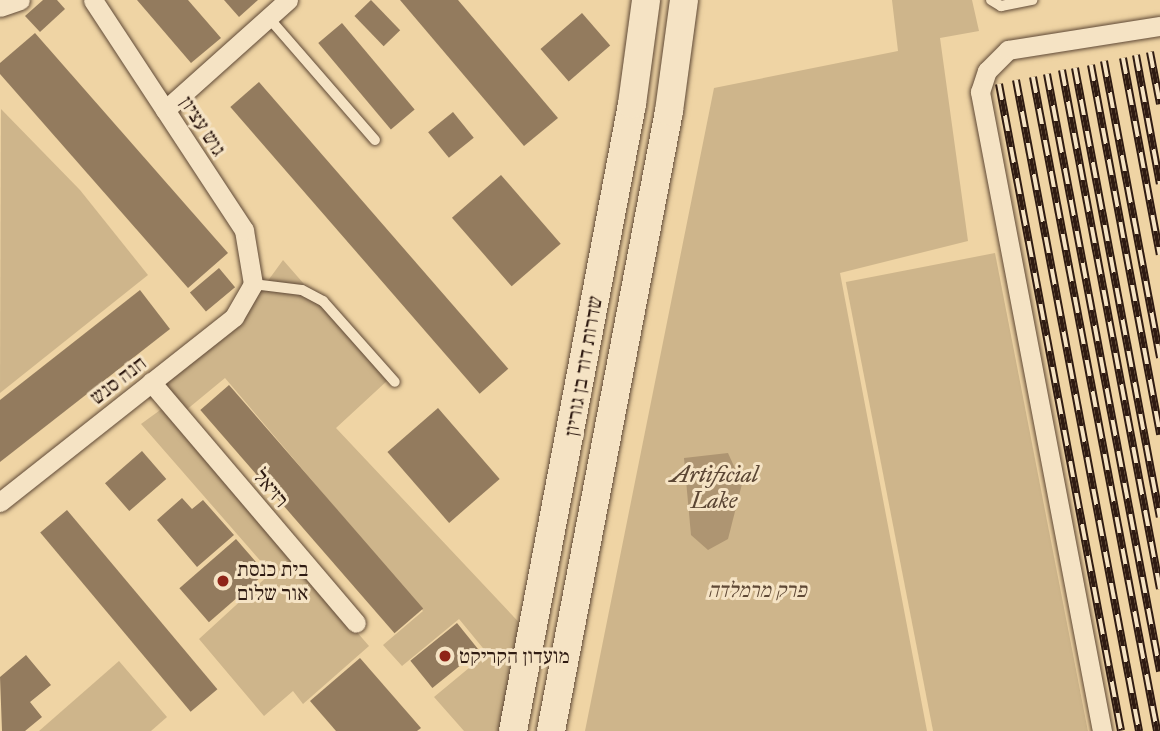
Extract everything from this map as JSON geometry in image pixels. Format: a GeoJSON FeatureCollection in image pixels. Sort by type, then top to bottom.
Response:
{"type":"FeatureCollection","features":[{"type":"Feature","properties":{"kind":"main road","name":"שדרות דוד בן גוריון"},"geometry":{"type":"LineString","coordinates":[[513,731],[632,104],[646,0]]}},
{"type":"Feature","properties":{"kind":"main road","name":"שדרות דוד בן גוריון"},"geometry":{"type":"LineString","coordinates":[[551,731],[669,111],[684,0]]}},
{"type":"Feature","properties":{"kind":"street"},"geometry":{"type":"LineString","coordinates":[[0,7],[20,0]]}},
{"type":"Feature","properties":{"kind":"street","name":"גוש עציון"},"geometry":{"type":"LineString","coordinates":[[93,0],[244,230],[253,284]]}},
{"type":"Feature","properties":{"kind":"street"},"geometry":{"type":"LineString","coordinates":[[165,110],[288,0]]}},
{"type":"Feature","properties":{"kind":"street"},"geometry":{"type":"LineString","coordinates":[[1102,731],[980,92],[987,71],[1008,50],[1160,26]]}},
{"type":"Feature","properties":{"kind":"street","name":"חנה סנש"},"geometry":{"type":"LineString","coordinates":[[0,502],[234,317],[253,284]]}},
{"type":"Feature","properties":{"kind":"street","name":"רזיאל"},"geometry":{"type":"LineString","coordinates":[[151,382],[356,623]]}},
{"type":"Feature","properties":{"kind":"lane"},"geometry":{"type":"LineString","coordinates":[[991,0],[1000,6],[1032,0]]}},
{"type":"Feature","properties":{"kind":"lane"},"geometry":{"type":"LineString","coordinates":[[268,18],[375,140]]}},
{"type":"Feature","properties":{"kind":"lane"},"geometry":{"type":"LineString","coordinates":[[253,284],[302,290],[323,301],[395,382]]}},
{"type":"Feature","properties":{"kind":"green space","name":"פרק מרמלדה"},"geometry":{"type":"Polygon","coordinates":[[[892,0],[972,0],[979,31],[940,38],[968,241],[840,273],[927,731],[585,731],[714,88],[898,51],[892,0]]]}},
{"type":"Feature","properties":{"kind":"green space"},"geometry":{"type":"Polygon","coordinates":[[[1,109],[80,190],[148,275],[0,393],[1,109]]]}},
{"type":"Feature","properties":{"kind":"green space"},"geometry":{"type":"Polygon","coordinates":[[[995,253],[1088,731],[933,731],[846,282],[995,253]]]}},
{"type":"Feature","properties":{"kind":"green space"},"geometry":{"type":"Polygon","coordinates":[[[283,260],[388,380],[336,428],[529,633],[506,731],[464,731],[434,697],[487,653],[459,619],[402,666],[383,645],[423,611],[225,378],[185,411],[161,385],[233,329],[283,260]]]}},
{"type":"Feature","properties":{"kind":"green space"},"geometry":{"type":"Polygon","coordinates":[[[163,408],[369,646],[303,704],[293,691],[264,716],[199,639],[271,573],[141,424],[163,408]]]}},
{"type":"Feature","properties":{"kind":"green space"},"geometry":{"type":"Polygon","coordinates":[[[119,661],[167,717],[151,731],[39,731],[119,661]]]}},
{"type":"Feature","properties":{"kind":"water","name":"Artificial Lake"},"geometry":{"type":"Polygon","coordinates":[[[728,453],[742,484],[728,539],[708,550],[691,535],[684,458],[728,453]]]}},
{"type":"Feature","properties":{"kind":"building"},"geometry":{"type":"Polygon","coordinates":[[[43,0],[57,0],[65,9],[40,32],[25,16],[43,0]]]}},
{"type":"Feature","properties":{"kind":"building"},"geometry":{"type":"Polygon","coordinates":[[[137,0],[188,0],[221,38],[191,63],[137,0]]]}},
{"type":"Feature","properties":{"kind":"building"},"geometry":{"type":"Polygon","coordinates":[[[224,0],[258,0],[239,17],[224,0]]]}},
{"type":"Feature","properties":{"kind":"building"},"geometry":{"type":"Polygon","coordinates":[[[371,0],[400,30],[384,46],[354,16],[371,0]]]}},
{"type":"Feature","properties":{"kind":"building"},"geometry":{"type":"Polygon","coordinates":[[[400,0],[458,0],[558,118],[524,146],[400,0]]]}},
{"type":"Feature","properties":{"kind":"building"},"geometry":{"type":"Polygon","coordinates":[[[582,13],[610,45],[569,82],[540,49],[582,13]]]}},
{"type":"Feature","properties":{"kind":"building"},"geometry":{"type":"Polygon","coordinates":[[[342,23],[415,110],[391,129],[318,43],[342,23]]]}},
{"type":"Feature","properties":{"kind":"building"},"geometry":{"type":"Polygon","coordinates":[[[35,33],[228,253],[188,288],[0,74],[0,63],[35,33]]]}},
{"type":"Feature","properties":{"kind":"building"},"geometry":{"type":"Polygon","coordinates":[[[259,82],[508,369],[480,394],[230,107],[259,82]]]}},
{"type":"Feature","properties":{"kind":"building"},"geometry":{"type":"Polygon","coordinates":[[[453,112],[474,138],[449,158],[428,132],[453,112]]]}},
{"type":"Feature","properties":{"kind":"building"},"geometry":{"type":"Polygon","coordinates":[[[501,175],[561,244],[512,286],[452,218],[501,175]]]}},
{"type":"Feature","properties":{"kind":"building"},"geometry":{"type":"Polygon","coordinates":[[[219,268],[235,287],[206,312],[190,292],[219,268]]]}},
{"type":"Feature","properties":{"kind":"building"},"geometry":{"type":"Polygon","coordinates":[[[140,290],[170,329],[0,462],[0,400],[140,290]]]}},
{"type":"Feature","properties":{"kind":"building"},"geometry":{"type":"Polygon","coordinates":[[[229,385],[423,608],[395,633],[200,410],[229,385]]]}},
{"type":"Feature","properties":{"kind":"building"},"geometry":{"type":"Polygon","coordinates":[[[438,408],[500,479],[449,523],[387,452],[438,408]]]}},
{"type":"Feature","properties":{"kind":"building"},"geometry":{"type":"Polygon","coordinates":[[[142,451],[166,479],[129,511],[105,483],[142,451]]]}},
{"type":"Feature","properties":{"kind":"building"},"geometry":{"type":"Polygon","coordinates":[[[182,498],[192,509],[203,500],[234,535],[197,567],[157,520],[182,498]]]}},
{"type":"Feature","properties":{"kind":"building"},"geometry":{"type":"Polygon","coordinates":[[[67,510],[217,689],[191,712],[40,532],[67,510]]]}},
{"type":"Feature","properties":{"kind":"building","name":"בית כנסת אור שלום"},"geometry":{"type":"Polygon","coordinates":[[[236,539],[266,573],[209,622],[179,588],[236,539]]]}},
{"type":"Feature","properties":{"kind":"building","name":"מועדון הקריקט"},"geometry":{"type":"Polygon","coordinates":[[[457,623],[479,650],[432,688],[410,661],[457,623]]]}},
{"type":"Feature","properties":{"kind":"building"},"geometry":{"type":"Polygon","coordinates":[[[26,655],[51,685],[30,702],[42,717],[25,731],[2,731],[0,677],[26,655]]]}},
{"type":"Feature","properties":{"kind":"building"},"geometry":{"type":"Polygon","coordinates":[[[360,658],[421,728],[417,731],[336,731],[310,701],[360,658]]]}},
{"type":"Feature","properties":{"kind":"railway"},"geometry":{"type":"LineString","coordinates":[[1150,52],[1160,104]]}},
{"type":"Feature","properties":{"kind":"railway"},"geometry":{"type":"LineString","coordinates":[[1136,55],[1160,184]]}},
{"type":"Feature","properties":{"kind":"railway"},"geometry":{"type":"LineString","coordinates":[[1123,58],[1160,255]]}},
{"type":"Feature","properties":{"kind":"railway"},"geometry":{"type":"LineString","coordinates":[[1104,61],[1160,358]]}},
{"type":"Feature","properties":{"kind":"railway"},"geometry":{"type":"LineString","coordinates":[[1091,65],[1160,435]]}},
{"type":"Feature","properties":{"kind":"railway"},"geometry":{"type":"LineString","coordinates":[[1075,68],[1160,517]]}},
{"type":"Feature","properties":{"kind":"railway"},"geometry":{"type":"LineString","coordinates":[[1062,70],[1160,589]]}},
{"type":"Feature","properties":{"kind":"railway"},"geometry":{"type":"LineString","coordinates":[[1047,74],[1160,671]]}},
{"type":"Feature","properties":{"kind":"railway"},"geometry":{"type":"LineString","coordinates":[[1033,77],[1157,731]]}},
{"type":"Feature","properties":{"kind":"railway"},"geometry":{"type":"LineString","coordinates":[[1016,80],[1139,731]]}},
{"type":"Feature","properties":{"kind":"railway"},"geometry":{"type":"LineString","coordinates":[[999,84],[1121,731]]}},
{"type":"Feature","properties":{"kind":"place","name":"בית כנסת אור שלום"},"geometry":{"type":"Point","coordinates":[223,581]}},
{"type":"Feature","properties":{"kind":"place","name":"מועדון הקריקט"},"geometry":{"type":"Point","coordinates":[445,656]}}]}
